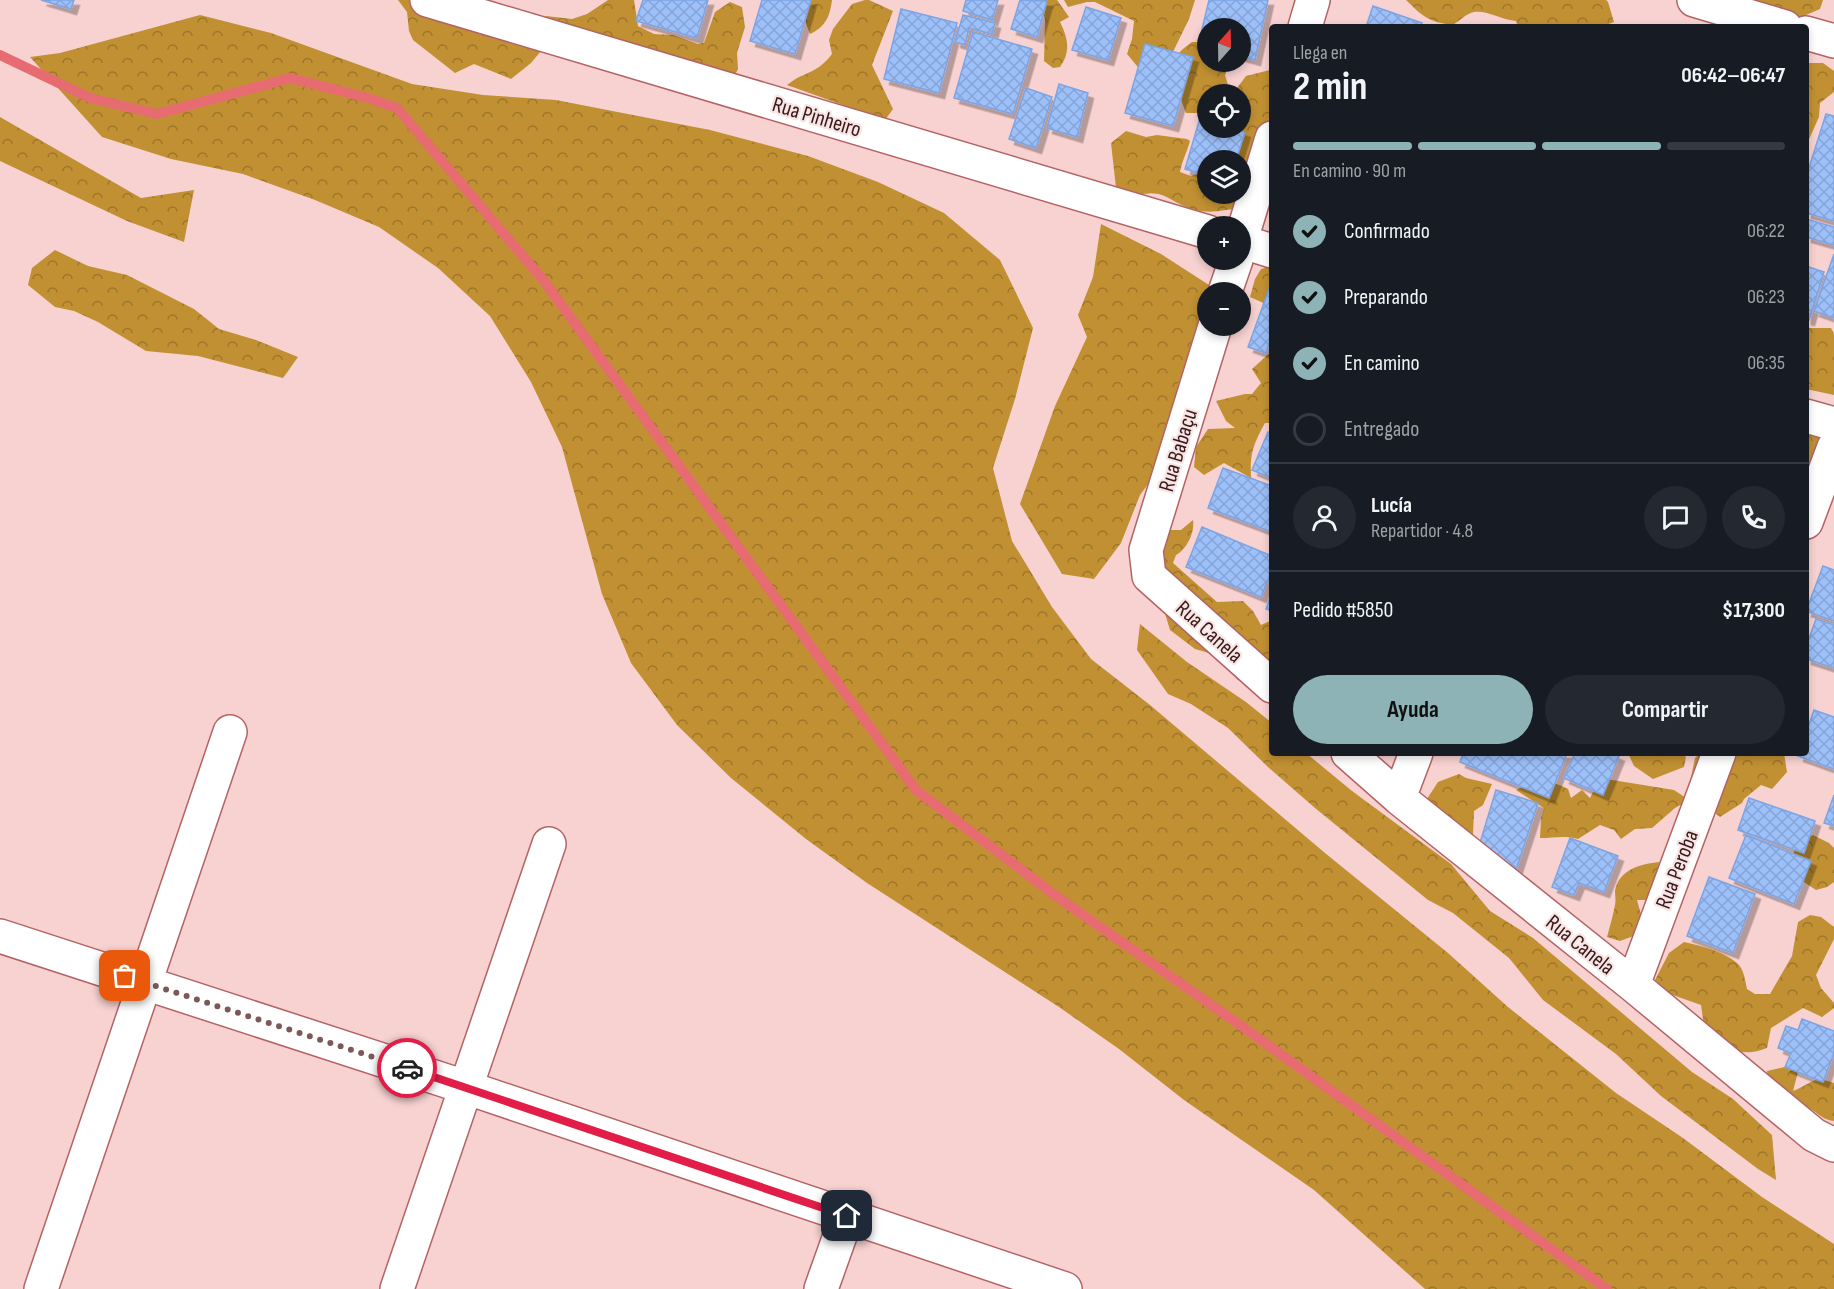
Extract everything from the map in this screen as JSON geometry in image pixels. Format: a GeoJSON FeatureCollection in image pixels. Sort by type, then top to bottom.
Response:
{"type":"FeatureCollection","features":[{"type":"Feature","properties":{"kind":"street"},"geometry":{"type":"LineString","coordinates":[[1306,24],[1313,0]]}},
{"type":"Feature","properties":{"kind":"street"},"geometry":{"type":"LineString","coordinates":[[1694,0],[1775,24]]}},
{"type":"Feature","properties":{"kind":"street","name":"Rua Pinheiro"},"geometry":{"type":"LineString","coordinates":[[432,1],[1197,229]]}},
{"type":"Feature","properties":{"kind":"street"},"geometry":{"type":"LineString","coordinates":[[1809,34],[1834,41]]}},
{"type":"Feature","properties":{"kind":"street"},"geometry":{"type":"LineString","coordinates":[[1249,216],[1269,148]]}},
{"type":"Feature","properties":{"kind":"street"},"geometry":{"type":"LineString","coordinates":[[1251,245],[1269,250]]}},
{"type":"Feature","properties":{"kind":"street","name":"Rua Babaçu"},"geometry":{"type":"LineString","coordinates":[[1149,576],[1146,550],[1212,336]]}},
{"type":"Feature","properties":{"kind":"street"},"geometry":{"type":"LineString","coordinates":[[1809,417],[1834,424]]}},
{"type":"Feature","properties":{"kind":"street"},"geometry":{"type":"LineString","coordinates":[[1809,514],[1834,447]]}},
{"type":"Feature","properties":{"kind":"street","name":"Rua Canela"},"geometry":{"type":"LineString","coordinates":[[1149,576],[1269,683]]}},
{"type":"Feature","properties":{"kind":"street"},"geometry":{"type":"LineString","coordinates":[[41,1289],[230,732]]}},
{"type":"Feature","properties":{"kind":"street","name":"Rua Canela"},"geometry":{"type":"LineString","coordinates":[[1351,756],[1399,798],[1824,1140]]}},
{"type":"Feature","properties":{"kind":"street"},"geometry":{"type":"LineString","coordinates":[[1399,798],[1415,756]]}},
{"type":"Feature","properties":{"kind":"street","name":"Rua Peroba"},"geometry":{"type":"LineString","coordinates":[[1633,985],[1718,756]]}},
{"type":"Feature","properties":{"kind":"street"},"geometry":{"type":"LineString","coordinates":[[397,1289],[549,844]]}},
{"type":"Feature","properties":{"kind":"street"},"geometry":{"type":"LineString","coordinates":[[0,936],[465,1087],[1065,1289]]}},
{"type":"Feature","properties":{"kind":"street"},"geometry":{"type":"LineString","coordinates":[[821,1289],[847,1216]]}},
{"type":"Feature","properties":{"kind":"green space"},"geometry":{"type":"Polygon","coordinates":[[[398,0],[464,0],[479,34],[509,41],[540,25],[546,16],[572,19],[587,14],[608,0],[634,0],[638,26],[654,34],[673,35],[698,44],[704,43],[715,12],[730,2],[742,7],[745,27],[737,53],[738,69],[736,73],[725,78],[541,51],[531,63],[511,79],[474,64],[455,73],[413,40],[409,31],[407,12],[398,0]]]}},
{"type":"Feature","properties":{"kind":"green space"},"geometry":{"type":"Polygon","coordinates":[[[797,0],[832,0],[826,21],[810,34],[797,0]]]}},
{"type":"Feature","properties":{"kind":"green space"},"geometry":{"type":"Polygon","coordinates":[[[865,0],[893,11],[872,65],[893,109],[885,120],[787,85],[826,61],[832,54],[829,40],[833,29],[852,4],[865,0]]]}},
{"type":"Feature","properties":{"kind":"green space"},"geometry":{"type":"Polygon","coordinates":[[[1057,0],[1069,17],[1060,22],[1065,34],[1067,50],[1060,67],[1053,68],[1044,61],[1045,19],[1040,2],[1057,0]]]}},
{"type":"Feature","properties":{"kind":"green space"},"geometry":{"type":"Polygon","coordinates":[[[1064,0],[1195,0],[1189,19],[1170,58],[1147,78],[1127,54],[1134,21],[1095,2],[1068,7],[1064,0]]]}},
{"type":"Feature","properties":{"kind":"green space"},"geometry":{"type":"Polygon","coordinates":[[[1406,0],[1606,0],[1614,22],[1609,24],[1517,24],[1516,21],[1474,12],[1454,24],[1448,24],[1427,18],[1406,0]]]}},
{"type":"Feature","properties":{"kind":"green space"},"geometry":{"type":"Polygon","coordinates":[[[1712,0],[1823,0],[1820,9],[1797,19],[1712,0]]]}},
{"type":"Feature","properties":{"kind":"green space"},"geometry":{"type":"Polygon","coordinates":[[[200,15],[271,33],[412,84],[483,95],[556,100],[710,130],[808,156],[878,182],[944,213],[1000,260],[1033,328],[1015,399],[993,468],[1012,541],[1052,607],[1091,659],[1150,705],[1325,853],[1448,953],[1508,1007],[1616,1093],[1683,1138],[1762,1197],[1834,1244],[1834,1289],[1425,1289],[1314,1190],[1184,1100],[1119,1049],[1059,1007],[867,883],[806,839],[731,778],[677,725],[631,663],[602,594],[562,447],[531,382],[490,316],[438,268],[379,227],[315,200],[243,174],[171,159],[102,137],[30,57],[60,53],[200,15]]]}},
{"type":"Feature","properties":{"kind":"green space"},"geometry":{"type":"Polygon","coordinates":[[[1192,42],[1197,42],[1197,72],[1226,72],[1228,84],[1197,84],[1197,113],[1186,113],[1176,82],[1175,66],[1180,52],[1192,42]]]}},
{"type":"Feature","properties":{"kind":"green space"},"geometry":{"type":"Polygon","coordinates":[[[1809,63],[1823,63],[1834,71],[1834,92],[1820,103],[1819,117],[1809,139],[1809,63]]]}},
{"type":"Feature","properties":{"kind":"green space"},"geometry":{"type":"Polygon","coordinates":[[[1269,70],[1269,116],[1255,170],[1251,171],[1251,150],[1221,149],[1229,138],[1251,138],[1251,84],[1240,84],[1246,76],[1269,70]]]}},
{"type":"Feature","properties":{"kind":"green space"},"geometry":{"type":"Polygon","coordinates":[[[0,117],[141,198],[194,190],[184,242],[127,221],[0,161],[0,117]]]}},
{"type":"Feature","properties":{"kind":"green space"},"geometry":{"type":"Polygon","coordinates":[[[1126,131],[1146,137],[1157,135],[1187,139],[1190,141],[1180,172],[1191,176],[1197,174],[1197,204],[1241,204],[1239,208],[1207,212],[1186,207],[1153,193],[1133,196],[1116,188],[1111,143],[1126,131]]]}},
{"type":"Feature","properties":{"kind":"green space"},"geometry":{"type":"Polygon","coordinates":[[[1101,224],[1161,254],[1204,282],[1197,282],[1197,336],[1202,336],[1190,350],[1178,385],[1179,422],[1163,464],[1140,495],[1121,543],[1094,579],[1062,574],[1020,504],[1055,406],[1087,337],[1078,315],[1093,277],[1101,224]]]}},
{"type":"Feature","properties":{"kind":"green space"},"geometry":{"type":"Polygon","coordinates":[[[55,250],[88,266],[127,275],[194,309],[219,329],[256,340],[298,357],[283,378],[198,356],[146,351],[98,322],[74,311],[55,307],[28,285],[32,268],[55,250]]]}},
{"type":"Feature","properties":{"kind":"green space"},"geometry":{"type":"Polygon","coordinates":[[[1269,267],[1269,306],[1251,297],[1255,279],[1261,269],[1269,267]]]}},
{"type":"Feature","properties":{"kind":"green space"},"geometry":{"type":"Polygon","coordinates":[[[1809,328],[1831,328],[1834,334],[1834,395],[1809,390],[1809,328]]]}},
{"type":"Feature","properties":{"kind":"green space"},"geometry":{"type":"Polygon","coordinates":[[[1269,354],[1269,423],[1265,423],[1255,443],[1251,462],[1251,478],[1224,463],[1204,475],[1194,467],[1196,447],[1208,429],[1235,428],[1226,421],[1216,401],[1252,394],[1261,383],[1252,369],[1269,354]]]}},
{"type":"Feature","properties":{"kind":"green space"},"geometry":{"type":"Polygon","coordinates":[[[1809,417],[1825,446],[1815,466],[1809,469],[1809,417]]]}},
{"type":"Feature","properties":{"kind":"green space"},"geometry":{"type":"Polygon","coordinates":[[[1193,520],[1193,530],[1189,540],[1184,549],[1176,555],[1173,563],[1217,602],[1243,601],[1253,611],[1261,625],[1269,621],[1269,672],[1252,685],[1238,680],[1216,655],[1195,649],[1170,630],[1143,541],[1168,530],[1181,530],[1193,520]]]}},
{"type":"Feature","properties":{"kind":"green space"},"geometry":{"type":"Polygon","coordinates":[[[1140,624],[1187,662],[1269,721],[1269,756],[1310,756],[1352,791],[1451,864],[1490,911],[1533,938],[1692,1072],[1733,1099],[1772,1135],[1776,1180],[1661,1096],[1616,1054],[1543,1000],[1509,958],[1453,913],[1428,900],[1315,808],[1228,728],[1191,704],[1168,694],[1137,650],[1140,624]]]}},
{"type":"Feature","properties":{"kind":"green space"},"geometry":{"type":"Polygon","coordinates":[[[1629,756],[1686,757],[1684,767],[1653,779],[1634,766],[1629,756]]]}},
{"type":"Feature","properties":{"kind":"green space"},"geometry":{"type":"Polygon","coordinates":[[[1697,756],[1784,756],[1787,772],[1772,789],[1761,785],[1742,803],[1720,817],[1688,792],[1697,756]]]}},
{"type":"Feature","properties":{"kind":"green space"},"geometry":{"type":"Polygon","coordinates":[[[1459,774],[1492,784],[1483,805],[1474,811],[1473,835],[1465,839],[1425,802],[1438,782],[1459,774]]]}},
{"type":"Feature","properties":{"kind":"green space"},"geometry":{"type":"Polygon","coordinates":[[[1600,778],[1674,790],[1689,800],[1675,808],[1652,828],[1635,829],[1621,839],[1614,830],[1600,825],[1578,839],[1540,838],[1544,808],[1516,790],[1535,783],[1548,783],[1568,789],[1571,798],[1582,790],[1590,798],[1600,778]]]}},
{"type":"Feature","properties":{"kind":"green space"},"geometry":{"type":"Polygon","coordinates":[[[1813,835],[1834,848],[1834,882],[1816,890],[1801,880],[1792,857],[1798,841],[1813,835]]]}},
{"type":"Feature","properties":{"kind":"green space"},"geometry":{"type":"Polygon","coordinates":[[[1659,862],[1656,882],[1646,900],[1637,900],[1643,922],[1639,934],[1620,941],[1607,937],[1615,905],[1615,891],[1621,877],[1638,866],[1659,862]]]}},
{"type":"Feature","properties":{"kind":"green space"},"geometry":{"type":"Polygon","coordinates":[[[1810,915],[1821,917],[1834,927],[1834,939],[1816,975],[1821,988],[1834,1003],[1834,1008],[1822,1017],[1803,1008],[1771,1028],[1767,1048],[1744,1052],[1730,1048],[1715,1030],[1704,1026],[1701,1005],[1670,994],[1655,980],[1669,953],[1684,942],[1725,955],[1741,968],[1747,989],[1755,994],[1770,994],[1792,956],[1798,922],[1810,915]]]}},
{"type":"Feature","properties":{"kind":"green space"},"geometry":{"type":"Polygon","coordinates":[[[1785,1067],[1798,1072],[1793,1091],[1816,1080],[1834,1083],[1834,1121],[1786,1097],[1770,1092],[1767,1071],[1785,1067]]]}},
{"type":"Feature","properties":{"kind":"building"},"geometry":{"type":"Polygon","coordinates":[[[41,0],[74,0],[71,9],[41,0]]]}},
{"type":"Feature","properties":{"kind":"building"},"geometry":{"type":"Polygon","coordinates":[[[643,0],[708,0],[697,38],[636,21],[643,0]]]}},
{"type":"Feature","properties":{"kind":"building"},"geometry":{"type":"Polygon","coordinates":[[[762,0],[811,0],[795,54],[750,41],[762,0]]]}},
{"type":"Feature","properties":{"kind":"building"},"geometry":{"type":"Polygon","coordinates":[[[966,0],[998,0],[992,20],[963,11],[966,0]]]}},
{"type":"Feature","properties":{"kind":"building"},"geometry":{"type":"Polygon","coordinates":[[[1020,0],[1047,1],[1037,37],[1011,29],[1020,0]]]}},
{"type":"Feature","properties":{"kind":"building"},"geometry":{"type":"Polygon","coordinates":[[[1209,0],[1268,0],[1255,60],[1251,59],[1251,18],[1205,18],[1209,0]]]}},
{"type":"Feature","properties":{"kind":"building"},"geometry":{"type":"Polygon","coordinates":[[[1373,6],[1422,23],[1422,24],[1367,24],[1373,6]]]}},
{"type":"Feature","properties":{"kind":"building"},"geometry":{"type":"Polygon","coordinates":[[[1086,7],[1121,18],[1108,60],[1072,50],[1086,7]]]}},
{"type":"Feature","properties":{"kind":"building"},"geometry":{"type":"Polygon","coordinates":[[[901,9],[957,23],[939,93],[884,79],[901,9]]]}},
{"type":"Feature","properties":{"kind":"building"},"geometry":{"type":"Polygon","coordinates":[[[963,15],[995,23],[992,34],[969,28],[965,45],[955,42],[963,15]]]}},
{"type":"Feature","properties":{"kind":"building"},"geometry":{"type":"Polygon","coordinates":[[[973,32],[1032,49],[1013,114],[954,98],[973,32]]]}},
{"type":"Feature","properties":{"kind":"building"},"geometry":{"type":"Polygon","coordinates":[[[1145,44],[1193,57],[1173,126],[1125,113],[1145,44]]]}},
{"type":"Feature","properties":{"kind":"building"},"geometry":{"type":"Polygon","coordinates":[[[1059,84],[1088,93],[1077,137],[1047,128],[1059,84]]]}},
{"type":"Feature","properties":{"kind":"building"},"geometry":{"type":"Polygon","coordinates":[[[1026,88],[1052,97],[1036,148],[1009,139],[1026,88]]]}},
{"type":"Feature","properties":{"kind":"building"},"geometry":{"type":"Polygon","coordinates":[[[1826,114],[1834,116],[1834,221],[1809,214],[1809,168],[1826,114]]]}},
{"type":"Feature","properties":{"kind":"building"},"geometry":{"type":"Polygon","coordinates":[[[1197,128],[1197,138],[1243,138],[1239,150],[1197,150],[1197,173],[1185,169],[1197,128]]]}},
{"type":"Feature","properties":{"kind":"building"},"geometry":{"type":"Polygon","coordinates":[[[1809,220],[1834,227],[1834,245],[1809,238],[1809,220]]]}},
{"type":"Feature","properties":{"kind":"building"},"geometry":{"type":"Polygon","coordinates":[[[1834,254],[1834,318],[1814,311],[1834,254]]]}},
{"type":"Feature","properties":{"kind":"building"},"geometry":{"type":"Polygon","coordinates":[[[1809,267],[1824,272],[1809,320],[1809,267]]]}},
{"type":"Feature","properties":{"kind":"building"},"geometry":{"type":"Polygon","coordinates":[[[1269,289],[1269,344],[1266,353],[1248,347],[1269,289]]]}},
{"type":"Feature","properties":{"kind":"building"},"geometry":{"type":"Polygon","coordinates":[[[1268,432],[1269,477],[1252,470],[1268,432]]]}},
{"type":"Feature","properties":{"kind":"building"},"geometry":{"type":"Polygon","coordinates":[[[1223,468],[1269,485],[1269,531],[1208,508],[1223,468]]]}},
{"type":"Feature","properties":{"kind":"building"},"geometry":{"type":"Polygon","coordinates":[[[1202,527],[1269,555],[1269,577],[1261,597],[1186,567],[1202,527]]]}},
{"type":"Feature","properties":{"kind":"building"},"geometry":{"type":"Polygon","coordinates":[[[1823,566],[1834,570],[1834,621],[1809,612],[1809,603],[1823,566]]]}},
{"type":"Feature","properties":{"kind":"building"},"geometry":{"type":"Polygon","coordinates":[[[1816,619],[1834,625],[1834,668],[1809,660],[1809,639],[1816,619]]]}},
{"type":"Feature","properties":{"kind":"building"},"geometry":{"type":"Polygon","coordinates":[[[1814,710],[1834,717],[1834,769],[1798,756],[1809,756],[1809,724],[1814,710]]]}},
{"type":"Feature","properties":{"kind":"building"},"geometry":{"type":"Polygon","coordinates":[[[1462,756],[1566,756],[1549,798],[1460,762],[1462,756]]]}},
{"type":"Feature","properties":{"kind":"building"},"geometry":{"type":"Polygon","coordinates":[[[1574,756],[1619,756],[1603,795],[1564,778],[1574,756]]]}},
{"type":"Feature","properties":{"kind":"building"},"geometry":{"type":"Polygon","coordinates":[[[1496,790],[1538,803],[1515,873],[1479,846],[1496,790]]]}},
{"type":"Feature","properties":{"kind":"building"},"geometry":{"type":"Polygon","coordinates":[[[1834,795],[1834,826],[1824,823],[1834,795]]]}},
{"type":"Feature","properties":{"kind":"building"},"geometry":{"type":"Polygon","coordinates":[[[1749,798],[1815,821],[1804,853],[1738,830],[1749,798]]]}},
{"type":"Feature","properties":{"kind":"building"},"geometry":{"type":"Polygon","coordinates":[[[1746,835],[1811,861],[1794,904],[1729,878],[1746,835]]]}},
{"type":"Feature","properties":{"kind":"building"},"geometry":{"type":"Polygon","coordinates":[[[1570,838],[1618,856],[1604,892],[1579,883],[1574,895],[1552,887],[1570,838]]]}},
{"type":"Feature","properties":{"kind":"building"},"geometry":{"type":"Polygon","coordinates":[[[1709,877],[1755,894],[1733,953],[1687,936],[1709,877]]]}},
{"type":"Feature","properties":{"kind":"building"},"geometry":{"type":"Polygon","coordinates":[[[1802,1019],[1834,1031],[1834,1053],[1823,1082],[1785,1067],[1791,1053],[1778,1048],[1786,1026],[1798,1030],[1802,1019]]]}},
{"type":"Feature","properties":{"kind":"waterway"},"geometry":{"type":"LineString","coordinates":[[0,55],[90,98],[157,114],[290,78],[397,108],[544,281],[916,790],[1056,896],[1247,1030],[1607,1289]]}},
{"type":"Feature","properties":{"kind":"way so far"},"geometry":{"type":"LineString","coordinates":[[125,976],[407,1068]]}},
{"type":"Feature","properties":{"kind":"route"},"geometry":{"type":"LineString","coordinates":[[407,1068],[847,1216]]}}]}
